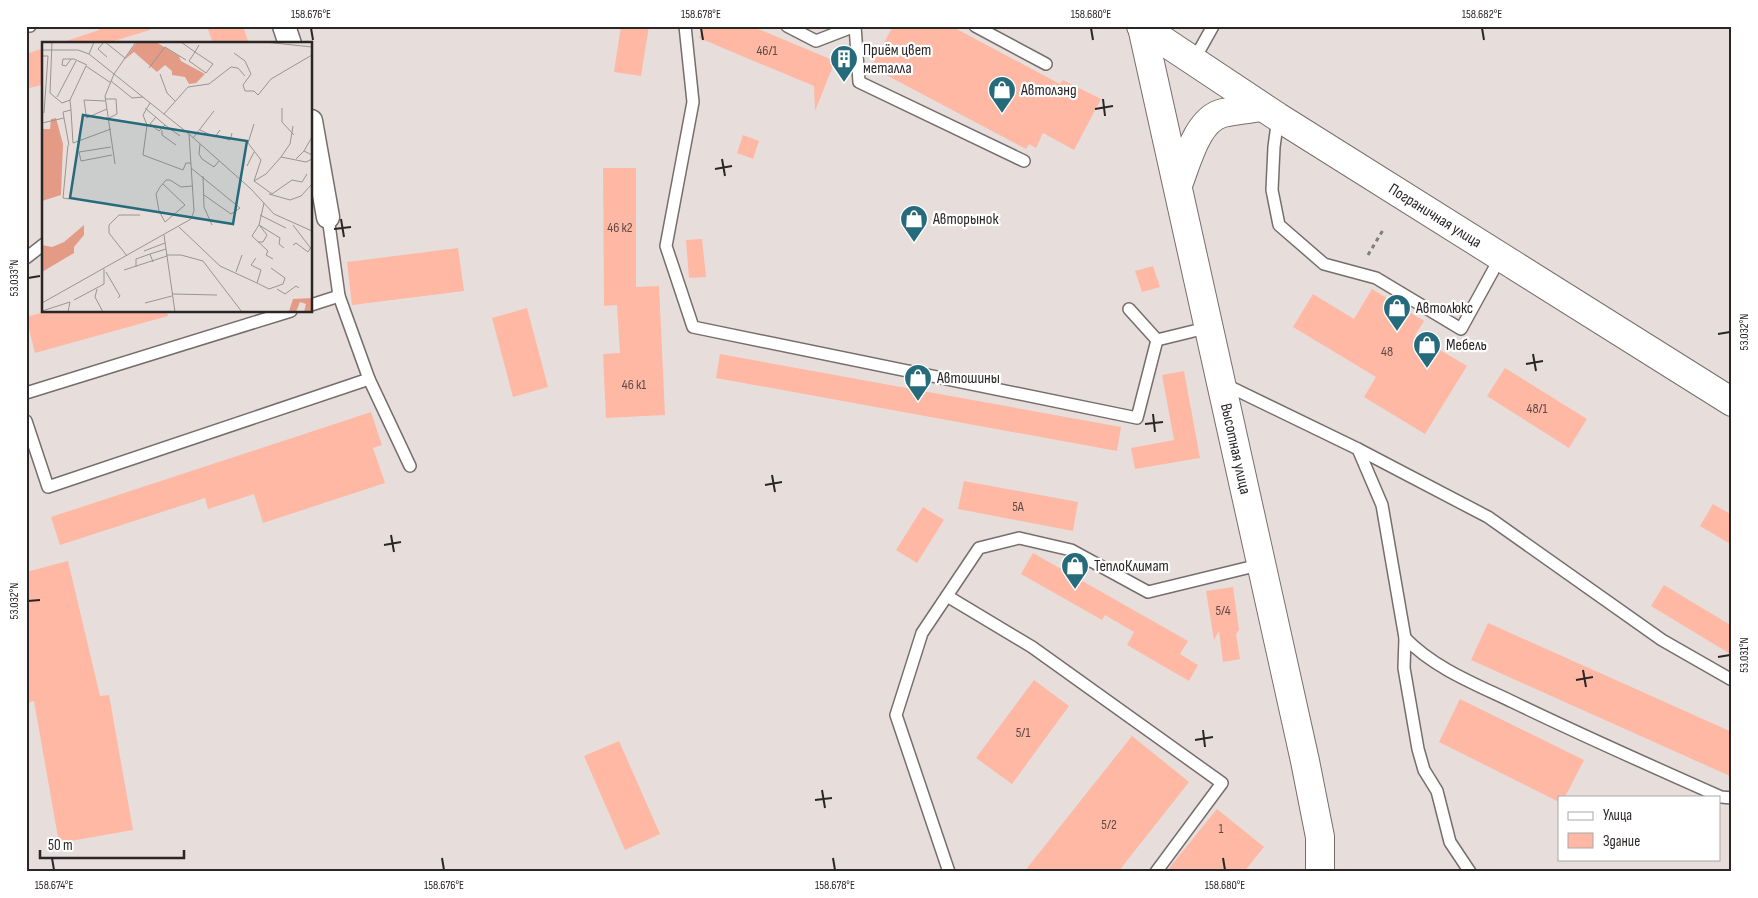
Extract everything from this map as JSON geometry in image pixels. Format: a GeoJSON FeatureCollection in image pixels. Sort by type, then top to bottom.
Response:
{"type":"FeatureCollection","features":[{"type":"Feature","properties":{"kind":"street"},"geometry":{"type":"LineString","coordinates":[[284,26],[289,42]]}},
{"type":"Feature","properties":{"kind":"street","name":"Пограничная улица"},"geometry":{"type":"LineString","coordinates":[[1142,26],[1270,112],[1732,402]]}},
{"type":"Feature","properties":{"kind":"street","name":"Высотная улица"},"geometry":{"type":"LineString","coordinates":[[1142,26],[1263,564],[1318,825],[1321,846],[1320,872]]}},
{"type":"Feature","properties":{"kind":"street"},"geometry":{"type":"LineString","coordinates":[[1178,185],[1198,134],[1207,122],[1223,113],[1270,112]]}},
{"type":"Feature","properties":{"kind":"street"},"geometry":{"type":"LineString","coordinates":[[312,126],[328,217]]}},
{"type":"Feature","properties":{"kind":"lane"},"geometry":{"type":"LineString","coordinates":[[685,26],[693,102],[666,246],[693,327],[1137,418],[1156,340]]}},
{"type":"Feature","properties":{"kind":"lane"},"geometry":{"type":"LineString","coordinates":[[787,26],[816,41],[855,26],[859,82],[1024,161]]}},
{"type":"Feature","properties":{"kind":"lane"},"geometry":{"type":"LineString","coordinates":[[975,26],[1046,64]]}},
{"type":"Feature","properties":{"kind":"lane"},"geometry":{"type":"LineString","coordinates":[[1194,60],[1213,26]]}},
{"type":"Feature","properties":{"kind":"lane"},"geometry":{"type":"LineString","coordinates":[[1270,112],[1274,147],[1272,190],[1279,225],[1324,264],[1376,278],[1461,329],[1500,258]]}},
{"type":"Feature","properties":{"kind":"lane"},"geometry":{"type":"LineString","coordinates":[[328,217],[339,296],[370,379],[410,466]]}},
{"type":"Feature","properties":{"kind":"lane"},"geometry":{"type":"LineString","coordinates":[[26,258],[42,246]]}},
{"type":"Feature","properties":{"kind":"lane"},"geometry":{"type":"LineString","coordinates":[[312,305],[339,296]]}},
{"type":"Feature","properties":{"kind":"lane"},"geometry":{"type":"LineString","coordinates":[[1129,309],[1156,340]]}},
{"type":"Feature","properties":{"kind":"lane"},"geometry":{"type":"LineString","coordinates":[[26,393],[288,312]]}},
{"type":"Feature","properties":{"kind":"lane"},"geometry":{"type":"LineString","coordinates":[[1156,340],[1210,328]]}},
{"type":"Feature","properties":{"kind":"lane"},"geometry":{"type":"LineString","coordinates":[[26,421],[48,486],[370,379]]}},
{"type":"Feature","properties":{"kind":"lane"},"geometry":{"type":"LineString","coordinates":[[1223,384],[1358,449],[1488,517],[1662,640],[1732,680]]}},
{"type":"Feature","properties":{"kind":"lane"},"geometry":{"type":"LineString","coordinates":[[1358,449],[1382,505],[1405,638],[1404,668],[1418,749],[1424,770],[1437,791],[1450,842],[1470,872]]}},
{"type":"Feature","properties":{"kind":"lane"},"geometry":{"type":"LineString","coordinates":[[949,872],[896,715],[922,633],[979,548],[1019,538],[1071,550],[1148,592],[1263,564]]}},
{"type":"Feature","properties":{"kind":"lane"},"geometry":{"type":"LineString","coordinates":[[947,596],[1032,647],[1222,783],[1156,872]]}},
{"type":"Feature","properties":{"kind":"lane"},"geometry":{"type":"LineString","coordinates":[[1405,638],[1426,657],[1477,685],[1562,726],[1719,796]]}},
{"type":"Feature","properties":{"kind":"path"},"geometry":{"type":"LineString","coordinates":[[1368,255],[1383,230]]}},
{"type":"Feature","properties":{"kind":"building"},"geometry":{"type":"Polygon","coordinates":[[[98,26],[149,26],[150,30],[111,42],[66,42],[99,30],[98,26]]]}},
{"type":"Feature","properties":{"kind":"building"},"geometry":{"type":"Polygon","coordinates":[[[207,26],[243,26],[248,42],[212,42],[207,26]]]}},
{"type":"Feature","properties":{"kind":"building"},"geometry":{"type":"Polygon","coordinates":[[[621,26],[649,26],[641,76],[614,72],[621,26]]]}},
{"type":"Feature","properties":{"kind":"building"},"geometry":{"type":"Polygon","coordinates":[[[704,26],[751,26],[835,61],[815,111],[814,86],[699,38],[704,26]]]}},
{"type":"Feature","properties":{"kind":"building","name":"Автолэнд"},"geometry":{"type":"Polygon","coordinates":[[[893,26],[951,26],[1060,84],[1063,80],[1101,99],[1074,150],[1043,133],[1036,148],[1029,144],[1026,149],[871,67],[893,26]]]}},
{"type":"Feature","properties":{"kind":"building"},"geometry":{"type":"Polygon","coordinates":[[[42,49],[42,85],[26,89],[26,54],[42,49]]]}},
{"type":"Feature","properties":{"kind":"building"},"geometry":{"type":"Polygon","coordinates":[[[743,135],[759,141],[753,159],[737,153],[743,135]]]}},
{"type":"Feature","properties":{"kind":"building"},"geometry":{"type":"Polygon","coordinates":[[[603,168],[636,168],[636,287],[659,286],[665,415],[606,418],[603,354],[620,353],[617,305],[604,306],[603,168]]]}},
{"type":"Feature","properties":{"kind":"building"},"geometry":{"type":"Polygon","coordinates":[[[702,239],[706,277],[689,278],[686,240],[702,239]]]}},
{"type":"Feature","properties":{"kind":"building"},"geometry":{"type":"Polygon","coordinates":[[[458,248],[464,291],[352,305],[347,262],[458,248]]]}},
{"type":"Feature","properties":{"kind":"building"},"geometry":{"type":"Polygon","coordinates":[[[1153,266],[1160,287],[1142,292],[1135,271],[1153,266]]]}},
{"type":"Feature","properties":{"kind":"building"},"geometry":{"type":"Polygon","coordinates":[[[1372,289],[1424,321],[1415,335],[1467,366],[1425,434],[1364,397],[1376,377],[1293,327],[1313,294],[1354,319],[1372,289]]]}},
{"type":"Feature","properties":{"kind":"building"},"geometry":{"type":"Polygon","coordinates":[[[527,308],[548,387],[513,397],[492,318],[527,308]]]}},
{"type":"Feature","properties":{"kind":"building"},"geometry":{"type":"Polygon","coordinates":[[[44,312],[167,312],[168,316],[35,353],[26,317],[44,312]]]}},
{"type":"Feature","properties":{"kind":"building","name":"Автошины"},"geometry":{"type":"Polygon","coordinates":[[[720,354],[1121,427],[1117,451],[716,378],[720,354]]]}},
{"type":"Feature","properties":{"kind":"building"},"geometry":{"type":"Polygon","coordinates":[[[1505,368],[1587,419],[1569,448],[1487,396],[1505,368]]]}},
{"type":"Feature","properties":{"kind":"building"},"geometry":{"type":"Polygon","coordinates":[[[1184,371],[1200,458],[1135,469],[1131,448],[1174,440],[1162,375],[1184,371]]]}},
{"type":"Feature","properties":{"kind":"building"},"geometry":{"type":"Polygon","coordinates":[[[371,412],[382,445],[373,448],[385,483],[263,523],[254,494],[208,509],[205,498],[60,545],[51,517],[371,412]]]}},
{"type":"Feature","properties":{"kind":"building"},"geometry":{"type":"Polygon","coordinates":[[[964,481],[1078,502],[1073,531],[958,509],[964,481]]]}},
{"type":"Feature","properties":{"kind":"building"},"geometry":{"type":"Polygon","coordinates":[[[1713,504],[1732,515],[1732,545],[1700,526],[1713,504]]]}},
{"type":"Feature","properties":{"kind":"building"},"geometry":{"type":"Polygon","coordinates":[[[923,507],[944,520],[917,563],[896,550],[923,507]]]}},
{"type":"Feature","properties":{"kind":"building"},"geometry":{"type":"Polygon","coordinates":[[[1033,553],[1188,641],[1180,654],[1198,665],[1189,681],[1127,645],[1134,632],[1105,615],[1102,620],[1021,574],[1033,553]]]}},
{"type":"Feature","properties":{"kind":"building"},"geometry":{"type":"Polygon","coordinates":[[[68,561],[100,696],[109,695],[133,830],[59,843],[34,701],[26,703],[26,572],[68,561]]]}},
{"type":"Feature","properties":{"kind":"building"},"geometry":{"type":"Polygon","coordinates":[[[1664,585],[1732,626],[1732,655],[1651,606],[1664,585]]]}},
{"type":"Feature","properties":{"kind":"building"},"geometry":{"type":"Polygon","coordinates":[[[1233,587],[1239,630],[1236,634],[1240,659],[1223,662],[1219,631],[1214,640],[1206,591],[1233,587]]]}},
{"type":"Feature","properties":{"kind":"building"},"geometry":{"type":"Polygon","coordinates":[[[1488,623],[1732,732],[1732,777],[1471,660],[1488,623]]]}},
{"type":"Feature","properties":{"kind":"building"},"geometry":{"type":"Polygon","coordinates":[[[1034,680],[1069,706],[1012,784],[976,758],[1034,680]]]}},
{"type":"Feature","properties":{"kind":"building"},"geometry":{"type":"Polygon","coordinates":[[[1460,699],[1584,760],[1566,796],[1558,796],[1558,802],[1439,742],[1460,699]]]}},
{"type":"Feature","properties":{"kind":"building"},"geometry":{"type":"Polygon","coordinates":[[[1132,736],[1189,782],[1118,872],[1024,872],[1132,736]]]}},
{"type":"Feature","properties":{"kind":"building"},"geometry":{"type":"Polygon","coordinates":[[[619,741],[660,834],[625,850],[584,756],[619,741]]]}},
{"type":"Feature","properties":{"kind":"building"},"geometry":{"type":"Polygon","coordinates":[[[1217,809],[1264,847],[1244,872],[1166,872],[1217,809]]]}},
{"type":"Feature","properties":{"kind":"place","name":"Приём цвет металла"},"geometry":{"type":"Point","coordinates":[844,83]}},
{"type":"Feature","properties":{"kind":"place","name":"Автолэнд"},"geometry":{"type":"Point","coordinates":[1002,114]}},
{"type":"Feature","properties":{"kind":"place","name":"Авторынок"},"geometry":{"type":"Point","coordinates":[914,243]}},
{"type":"Feature","properties":{"kind":"place","name":"Автолюкс"},"geometry":{"type":"Point","coordinates":[1397,332]}},
{"type":"Feature","properties":{"kind":"place","name":"Мебель"},"geometry":{"type":"Point","coordinates":[1427,369]}},
{"type":"Feature","properties":{"kind":"place","name":"Автошины"},"geometry":{"type":"Point","coordinates":[918,402]}},
{"type":"Feature","properties":{"kind":"place","name":"ТеплоКлимат"},"geometry":{"type":"Point","coordinates":[1075,590]}}]}
